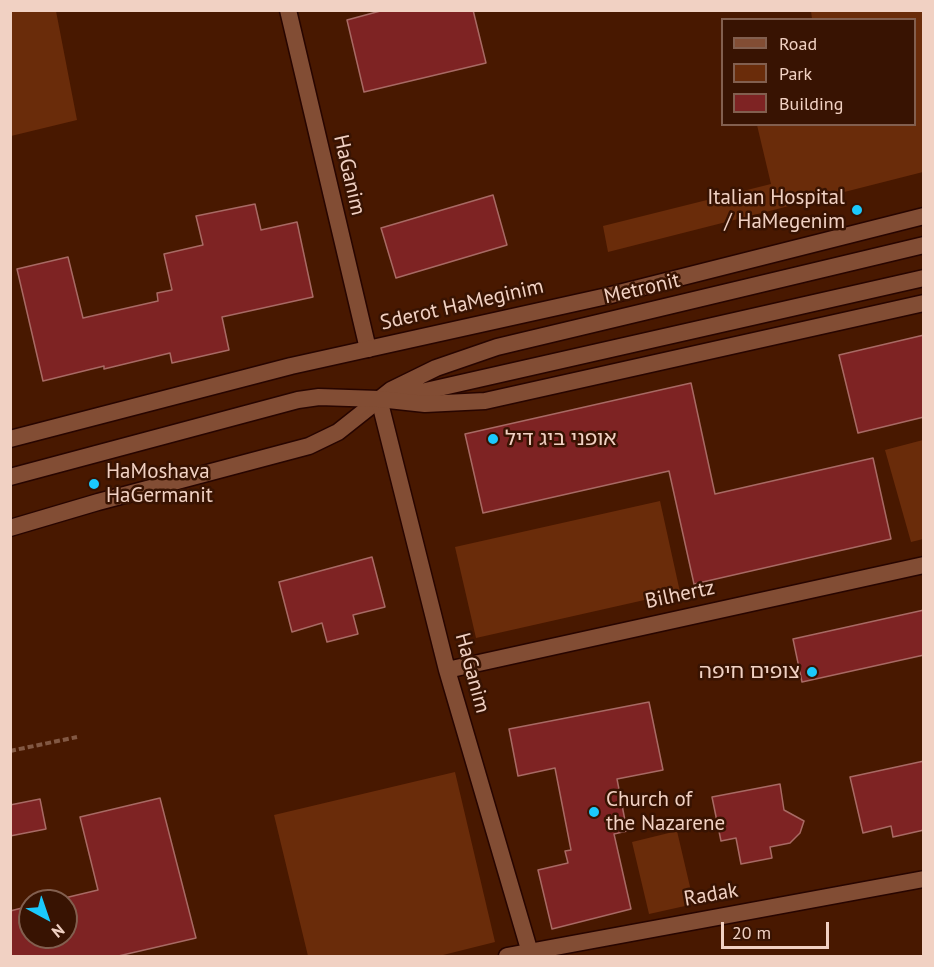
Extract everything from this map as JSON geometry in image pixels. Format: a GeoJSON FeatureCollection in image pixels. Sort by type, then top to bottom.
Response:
{"type":"FeatureCollection","features":[{"type":"Feature","properties":{"kind":"street","name":"HaGanim"},"geometry":{"type":"LineString","coordinates":[[288,10],[368,349]]}},
{"type":"Feature","properties":{"kind":"street","name":"Sderot HaMeginim"},"geometry":{"type":"LineString","coordinates":[[10,439],[291,366],[607,296],[924,216]]}},
{"type":"Feature","properties":{"kind":"street","name":"Metronit"},"geometry":{"type":"LineString","coordinates":[[10,528],[309,446],[338,432],[391,390],[436,368],[497,347],[924,245]]}},
{"type":"Feature","properties":{"kind":"street"},"geometry":{"type":"LineString","coordinates":[[379,399],[408,395],[924,278]]}},
{"type":"Feature","properties":{"kind":"street"},"geometry":{"type":"LineString","coordinates":[[10,477],[298,400],[319,397],[379,399],[425,404],[485,401],[924,303]]}},
{"type":"Feature","properties":{"kind":"street","name":"HaGanim"},"geometry":{"type":"LineString","coordinates":[[379,399],[447,670],[530,954]]}},
{"type":"Feature","properties":{"kind":"street","name":"Bilhertz"},"geometry":{"type":"LineString","coordinates":[[447,670],[924,565]]}},
{"type":"Feature","properties":{"kind":"street","name":"Radak"},"geometry":{"type":"LineString","coordinates":[[507,957],[924,879]]}},
{"type":"Feature","properties":{"kind":"path"},"geometry":{"type":"LineString","coordinates":[[10,751],[77,737]]}},
{"type":"Feature","properties":{"kind":"green space"},"geometry":{"type":"Polygon","coordinates":[[[10,11],[56,11],[77,120],[11,136],[10,11]]]}},
{"type":"Feature","properties":{"kind":"green space"},"geometry":{"type":"Polygon","coordinates":[[[811,11],[923,11],[923,172],[608,252],[603,226],[771,184],[757,126],[916,126],[916,18],[812,18],[811,11]]]}},
{"type":"Feature","properties":{"kind":"green space"},"geometry":{"type":"Polygon","coordinates":[[[923,440],[923,539],[911,542],[885,450],[923,440]]]}},
{"type":"Feature","properties":{"kind":"green space"},"geometry":{"type":"Polygon","coordinates":[[[660,501],[680,592],[476,638],[455,547],[660,501]]]}},
{"type":"Feature","properties":{"kind":"green space"},"geometry":{"type":"Polygon","coordinates":[[[455,772],[495,942],[439,956],[308,956],[274,815],[455,772]]]}},
{"type":"Feature","properties":{"kind":"green space"},"geometry":{"type":"Polygon","coordinates":[[[677,831],[694,904],[649,914],[632,842],[677,831]]]}},
{"type":"Feature","properties":{"kind":"building"},"geometry":{"type":"Polygon","coordinates":[[[384,10],[473,10],[486,63],[364,92],[347,20],[384,10]]]}},
{"type":"Feature","properties":{"kind":"building"},"geometry":{"type":"Polygon","coordinates":[[[493,195],[507,245],[396,278],[381,228],[493,195]]]}},
{"type":"Feature","properties":{"kind":"building"},"geometry":{"type":"Polygon","coordinates":[[[255,204],[261,230],[297,222],[313,297],[222,317],[229,350],[172,363],[170,353],[43,381],[17,269],[68,257],[83,318],[158,301],[157,293],[172,290],[164,254],[203,245],[196,216],[255,204]]]}},
{"type":"Feature","properties":{"kind":"building"},"geometry":{"type":"Polygon","coordinates":[[[924,335],[924,417],[858,433],[839,355],[924,335]]]}},
{"type":"Feature","properties":{"kind":"building"},"geometry":{"type":"Polygon","coordinates":[[[691,383],[715,494],[873,458],[891,539],[694,584],[669,471],[483,513],[465,434],[691,383]]]}},
{"type":"Feature","properties":{"kind":"building"},"geometry":{"type":"Polygon","coordinates":[[[372,557],[385,607],[353,615],[358,634],[327,642],[322,623],[292,632],[279,582],[372,557]]]}},
{"type":"Feature","properties":{"kind":"building"},"geometry":{"type":"Polygon","coordinates":[[[924,610],[924,655],[802,682],[793,639],[924,610]]]}},
{"type":"Feature","properties":{"kind":"building"},"geometry":{"type":"Polygon","coordinates":[[[649,702],[663,770],[617,779],[627,831],[614,834],[631,909],[552,929],[538,870],[568,863],[565,851],[571,850],[555,768],[518,776],[509,729],[649,702]]]}},
{"type":"Feature","properties":{"kind":"building"},"geometry":{"type":"Polygon","coordinates":[[[924,761],[924,830],[893,837],[891,826],[863,833],[850,777],[924,761]]]}},
{"type":"Feature","properties":{"kind":"building"},"geometry":{"type":"Polygon","coordinates":[[[780,784],[784,810],[804,821],[800,833],[790,843],[770,847],[772,858],[741,864],[736,838],[721,841],[712,797],[780,784]]]}},
{"type":"Feature","properties":{"kind":"building"},"geometry":{"type":"Polygon","coordinates":[[[160,798],[196,938],[114,957],[10,957],[10,911],[18,909],[18,949],[78,949],[78,895],[98,890],[80,817],[160,798]]]}},
{"type":"Feature","properties":{"kind":"building"},"geometry":{"type":"Polygon","coordinates":[[[40,799],[46,829],[10,836],[10,805],[40,799]]]}},
{"type":"Feature","properties":{"kind":"place","name":"Italian Hospital / HaMegenim"},"geometry":{"type":"Point","coordinates":[857,210]}},
{"type":"Feature","properties":{"kind":"place","name":"אופני ביג דיל"},"geometry":{"type":"Point","coordinates":[493,439]}},
{"type":"Feature","properties":{"kind":"place","name":"HaMoshava HaGermanit"},"geometry":{"type":"Point","coordinates":[94,484]}},
{"type":"Feature","properties":{"kind":"place","name":"צופים חיפה"},"geometry":{"type":"Point","coordinates":[812,672]}},
{"type":"Feature","properties":{"kind":"place","name":"Church of the Nazarene"},"geometry":{"type":"Point","coordinates":[594,812]}}]}
